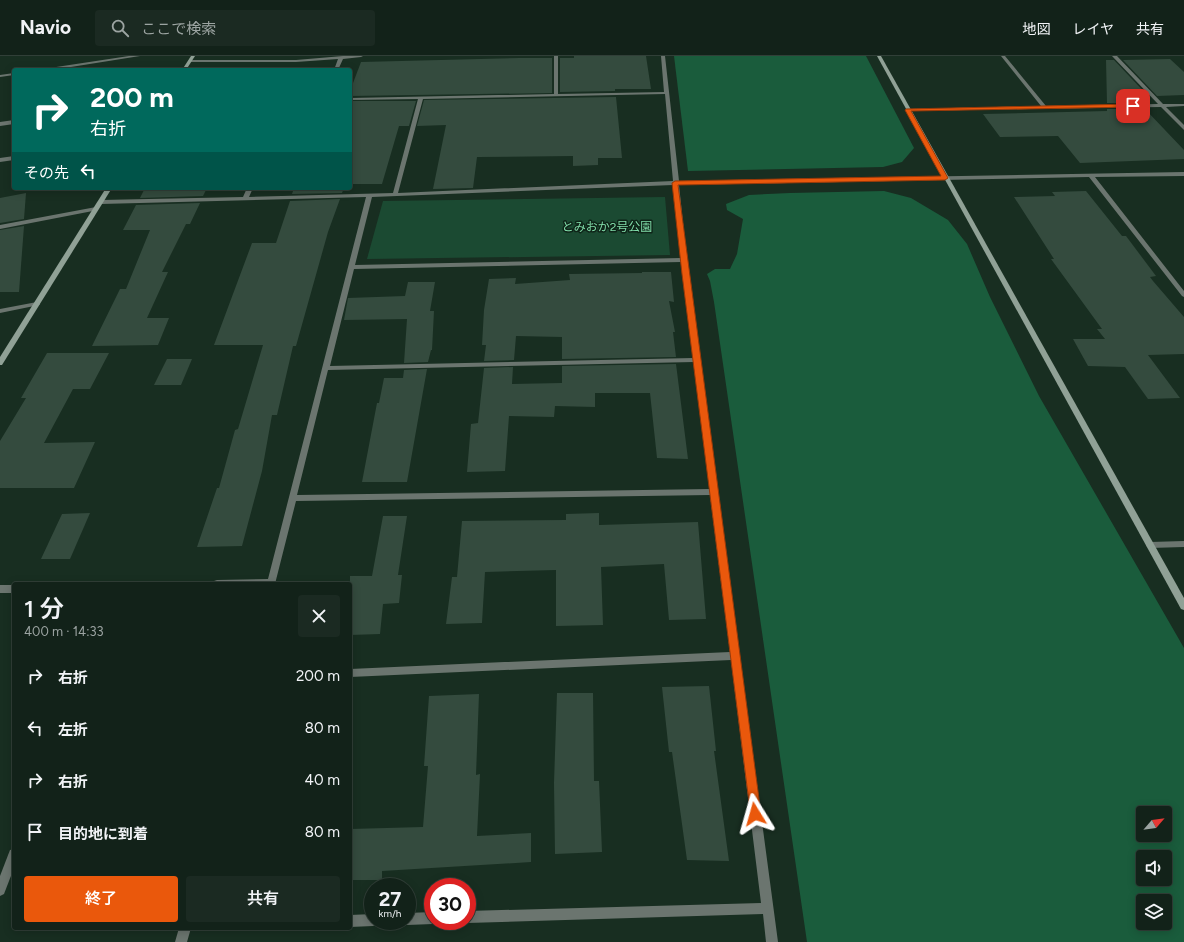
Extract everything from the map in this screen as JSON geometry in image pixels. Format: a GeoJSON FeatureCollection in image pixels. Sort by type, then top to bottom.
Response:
{"type":"FeatureCollection","features":[{"type":"Feature","properties":{"kind":"street"},"geometry":{"type":"LineString","coordinates":[[57,68],[138,56]]}},
{"type":"Feature","properties":{"kind":"street"},"geometry":{"type":"LineString","coordinates":[[185,68],[193,56]]}},
{"type":"Feature","properties":{"kind":"street"},"geometry":{"type":"LineString","coordinates":[[190,61],[296,61],[361,56]]}},
{"type":"Feature","properties":{"kind":"street"},"geometry":{"type":"LineString","coordinates":[[556,56],[556,95]]}},
{"type":"Feature","properties":{"kind":"street"},"geometry":{"type":"LineString","coordinates":[[663,56],[684,260],[772,942]]}},
{"type":"Feature","properties":{"kind":"street"},"geometry":{"type":"LineString","coordinates":[[879,56],[945,178],[1184,606]]}},
{"type":"Feature","properties":{"kind":"street"},"geometry":{"type":"LineString","coordinates":[[1003,56],[1044,107]]}},
{"type":"Feature","properties":{"kind":"street"},"geometry":{"type":"LineString","coordinates":[[1114,56],[1184,128]]}},
{"type":"Feature","properties":{"kind":"street"},"geometry":{"type":"LineString","coordinates":[[337,68],[341,58]]}},
{"type":"Feature","properties":{"kind":"street"},"geometry":{"type":"LineString","coordinates":[[0,76],[12,74]]}},
{"type":"Feature","properties":{"kind":"street"},"geometry":{"type":"LineString","coordinates":[[352,99],[667,93]]}},
{"type":"Feature","properties":{"kind":"street"},"geometry":{"type":"LineString","coordinates":[[395,195],[421,98]]}},
{"type":"Feature","properties":{"kind":"street"},"geometry":{"type":"LineString","coordinates":[[908,110],[1184,105]]}},
{"type":"Feature","properties":{"kind":"street"},"geometry":{"type":"LineString","coordinates":[[0,124],[12,122]]}},
{"type":"Feature","properties":{"kind":"street"},"geometry":{"type":"LineString","coordinates":[[0,160],[12,158]]}},
{"type":"Feature","properties":{"kind":"street"},"geometry":{"type":"LineString","coordinates":[[101,202],[369,196],[675,183],[1184,174]]}},
{"type":"Feature","properties":{"kind":"street"},"geometry":{"type":"LineString","coordinates":[[1091,176],[1184,295]]}},
{"type":"Feature","properties":{"kind":"street"},"geometry":{"type":"LineString","coordinates":[[0,363],[108,190]]}},
{"type":"Feature","properties":{"kind":"street"},"geometry":{"type":"LineString","coordinates":[[245,199],[249,190]]}},
{"type":"Feature","properties":{"kind":"street"},"geometry":{"type":"LineString","coordinates":[[272,582],[369,196]]}},
{"type":"Feature","properties":{"kind":"street"},"geometry":{"type":"LineString","coordinates":[[0,227],[96,209]]}},
{"type":"Feature","properties":{"kind":"street"},"geometry":{"type":"LineString","coordinates":[[351,267],[684,260]]}},
{"type":"Feature","properties":{"kind":"street"},"geometry":{"type":"LineString","coordinates":[[0,311],[37,304]]}},
{"type":"Feature","properties":{"kind":"street"},"geometry":{"type":"LineString","coordinates":[[326,368],[697,360]]}},
{"type":"Feature","properties":{"kind":"street"},"geometry":{"type":"LineString","coordinates":[[293,498],[714,492]]}},
{"type":"Feature","properties":{"kind":"street"},"geometry":{"type":"LineString","coordinates":[[1150,545],[1184,544]]}},
{"type":"Feature","properties":{"kind":"street"},"geometry":{"type":"LineString","coordinates":[[0,589],[12,589]]}},
{"type":"Feature","properties":{"kind":"street"},"geometry":{"type":"LineString","coordinates":[[352,673],[735,656]]}},
{"type":"Feature","properties":{"kind":"street"},"geometry":{"type":"LineString","coordinates":[[0,890],[12,859]]}},
{"type":"Feature","properties":{"kind":"street"},"geometry":{"type":"LineString","coordinates":[[476,917],[768,908]]}},
{"type":"Feature","properties":{"kind":"street"},"geometry":{"type":"LineString","coordinates":[[352,921],[364,920]]}},
{"type":"Feature","properties":{"kind":"street"},"geometry":{"type":"LineString","coordinates":[[181,942],[184,930]]}},
{"type":"Feature","properties":{"kind":"green space"},"geometry":{"type":"Polygon","coordinates":[[[674,56],[866,56],[914,148],[902,162],[883,167],[688,171],[674,56]]]}},
{"type":"Feature","properties":{"kind":"green space"},"geometry":{"type":"Polygon","coordinates":[[[884,191],[911,198],[948,220],[967,244],[990,297],[1039,396],[1184,648],[1184,942],[807,942],[714,302],[710,281],[707,274],[715,269],[730,269],[737,254],[743,219],[727,210],[726,204],[749,195],[884,191]]]}},
{"type":"Feature","properties":{"kind":"green space","name":"とみおか2号公園"},"geometry":{"type":"Polygon","coordinates":[[[665,197],[670,255],[367,259],[383,201],[665,197]]]}},
{"type":"Feature","properties":{"kind":"building"},"geometry":{"type":"Polygon","coordinates":[[[574,56],[646,56],[651,89],[560,92],[560,58],[574,58],[574,56]]]}},
{"type":"Feature","properties":{"kind":"building"},"geometry":{"type":"Polygon","coordinates":[[[552,58],[552,93],[352,96],[352,86],[361,62],[552,58]]]}},
{"type":"Feature","properties":{"kind":"building"},"geometry":{"type":"Polygon","coordinates":[[[1170,59],[1184,72],[1184,95],[1157,96],[1123,60],[1170,59]]]}},
{"type":"Feature","properties":{"kind":"building"},"geometry":{"type":"Polygon","coordinates":[[[1106,60],[1114,60],[1148,96],[1133,97],[1139,103],[1107,103],[1106,60]]]}},
{"type":"Feature","properties":{"kind":"building"},"geometry":{"type":"Polygon","coordinates":[[[616,97],[622,158],[598,158],[598,165],[573,166],[573,156],[477,157],[473,188],[433,189],[446,125],[417,126],[424,100],[616,97]]]}},
{"type":"Feature","properties":{"kind":"building"},"geometry":{"type":"Polygon","coordinates":[[[352,101],[416,101],[409,126],[399,126],[382,184],[352,184],[352,101]]]}},
{"type":"Feature","properties":{"kind":"building"},"geometry":{"type":"Polygon","coordinates":[[[1107,109],[1145,109],[1184,150],[1184,159],[1080,163],[1058,136],[1000,137],[983,114],[1107,111],[1107,109]]]}},
{"type":"Feature","properties":{"kind":"building"},"geometry":{"type":"Polygon","coordinates":[[[144,190],[206,190],[203,196],[140,198],[144,190]]]}},
{"type":"Feature","properties":{"kind":"building"},"geometry":{"type":"Polygon","coordinates":[[[293,190],[343,190],[342,193],[292,194],[293,190]]]}},
{"type":"Feature","properties":{"kind":"building"},"geometry":{"type":"Polygon","coordinates":[[[1086,191],[1122,236],[1126,236],[1156,276],[1150,277],[1184,317],[1184,354],[1148,355],[1180,398],[1148,399],[1125,367],[1088,366],[1073,339],[1105,339],[1097,329],[1102,329],[1051,259],[1054,259],[1014,197],[1055,196],[1052,192],[1086,191]]]}},
{"type":"Feature","properties":{"kind":"building"},"geometry":{"type":"Polygon","coordinates":[[[26,193],[24,219],[0,223],[0,198],[26,193]]]}},
{"type":"Feature","properties":{"kind":"building"},"geometry":{"type":"Polygon","coordinates":[[[340,199],[328,232],[296,346],[293,346],[277,415],[272,415],[262,471],[242,546],[197,547],[217,488],[219,488],[235,430],[238,429],[263,345],[214,345],[252,243],[276,243],[290,201],[340,199]]]}},
{"type":"Feature","properties":{"kind":"building"},"geometry":{"type":"Polygon","coordinates":[[[200,203],[190,224],[186,224],[162,272],[168,272],[147,318],[169,318],[158,345],[92,346],[120,289],[126,289],[150,230],[123,230],[136,205],[200,203]]]}},
{"type":"Feature","properties":{"kind":"building"},"geometry":{"type":"Polygon","coordinates":[[[24,226],[19,292],[0,292],[0,230],[24,226]]]}},
{"type":"Feature","properties":{"kind":"building"},"geometry":{"type":"Polygon","coordinates":[[[671,272],[674,302],[669,301],[675,332],[673,332],[676,357],[562,359],[562,337],[516,336],[514,360],[484,361],[486,345],[482,345],[484,310],[489,279],[516,278],[515,284],[570,280],[569,274],[671,272]]]}},
{"type":"Feature","properties":{"kind":"building"},"geometry":{"type":"Polygon","coordinates":[[[408,282],[435,282],[430,311],[434,311],[432,350],[428,362],[404,363],[407,319],[344,320],[348,298],[405,296],[408,282]]]}},
{"type":"Feature","properties":{"kind":"building"},"geometry":{"type":"Polygon","coordinates":[[[47,353],[109,353],[90,389],[73,389],[44,443],[95,442],[74,488],[0,488],[0,441],[26,398],[21,398],[47,353]]]}},
{"type":"Feature","properties":{"kind":"building"},"geometry":{"type":"Polygon","coordinates":[[[167,359],[192,359],[181,385],[154,385],[167,359]]]}},
{"type":"Feature","properties":{"kind":"building"},"geometry":{"type":"Polygon","coordinates":[[[676,364],[688,459],[657,458],[650,393],[595,393],[595,407],[555,406],[554,417],[509,416],[505,471],[467,472],[471,424],[478,423],[484,368],[513,367],[512,384],[562,383],[562,366],[676,364]]]}},
{"type":"Feature","properties":{"kind":"building"},"geometry":{"type":"Polygon","coordinates":[[[427,369],[407,482],[362,482],[377,403],[379,403],[384,378],[403,378],[404,370],[427,369]]]}},
{"type":"Feature","properties":{"kind":"building"},"geometry":{"type":"Polygon","coordinates":[[[90,513],[70,559],[41,559],[62,514],[90,513]]]}},
{"type":"Feature","properties":{"kind":"building"},"geometry":{"type":"Polygon","coordinates":[[[599,513],[599,525],[698,522],[706,619],[669,620],[664,564],[601,567],[603,625],[556,626],[556,570],[485,572],[482,623],[446,624],[452,577],[457,577],[462,521],[566,520],[566,514],[599,513]]]}},
{"type":"Feature","properties":{"kind":"building"},"geometry":{"type":"Polygon","coordinates":[[[383,516],[407,516],[398,575],[402,575],[399,603],[383,604],[380,634],[352,635],[352,582],[350,582],[350,576],[372,576],[383,516]]]}},
{"type":"Feature","properties":{"kind":"building"},"geometry":{"type":"Polygon","coordinates":[[[709,686],[716,751],[714,751],[729,861],[687,860],[672,752],[669,752],[662,687],[709,686]]]}},
{"type":"Feature","properties":{"kind":"building"},"geometry":{"type":"Polygon","coordinates":[[[557,693],[593,693],[594,781],[599,781],[602,852],[555,854],[554,783],[557,693]]]}},
{"type":"Feature","properties":{"kind":"building"},"geometry":{"type":"Polygon","coordinates":[[[479,694],[476,775],[480,774],[477,836],[531,833],[531,862],[382,871],[382,878],[352,880],[352,829],[423,827],[428,766],[424,766],[429,696],[479,694]]]}},
{"type":"Feature","properties":{"kind":"route"},"geometry":{"type":"LineString","coordinates":[[755,814],[675,183],[945,178],[908,110],[1133,106]]}}]}
